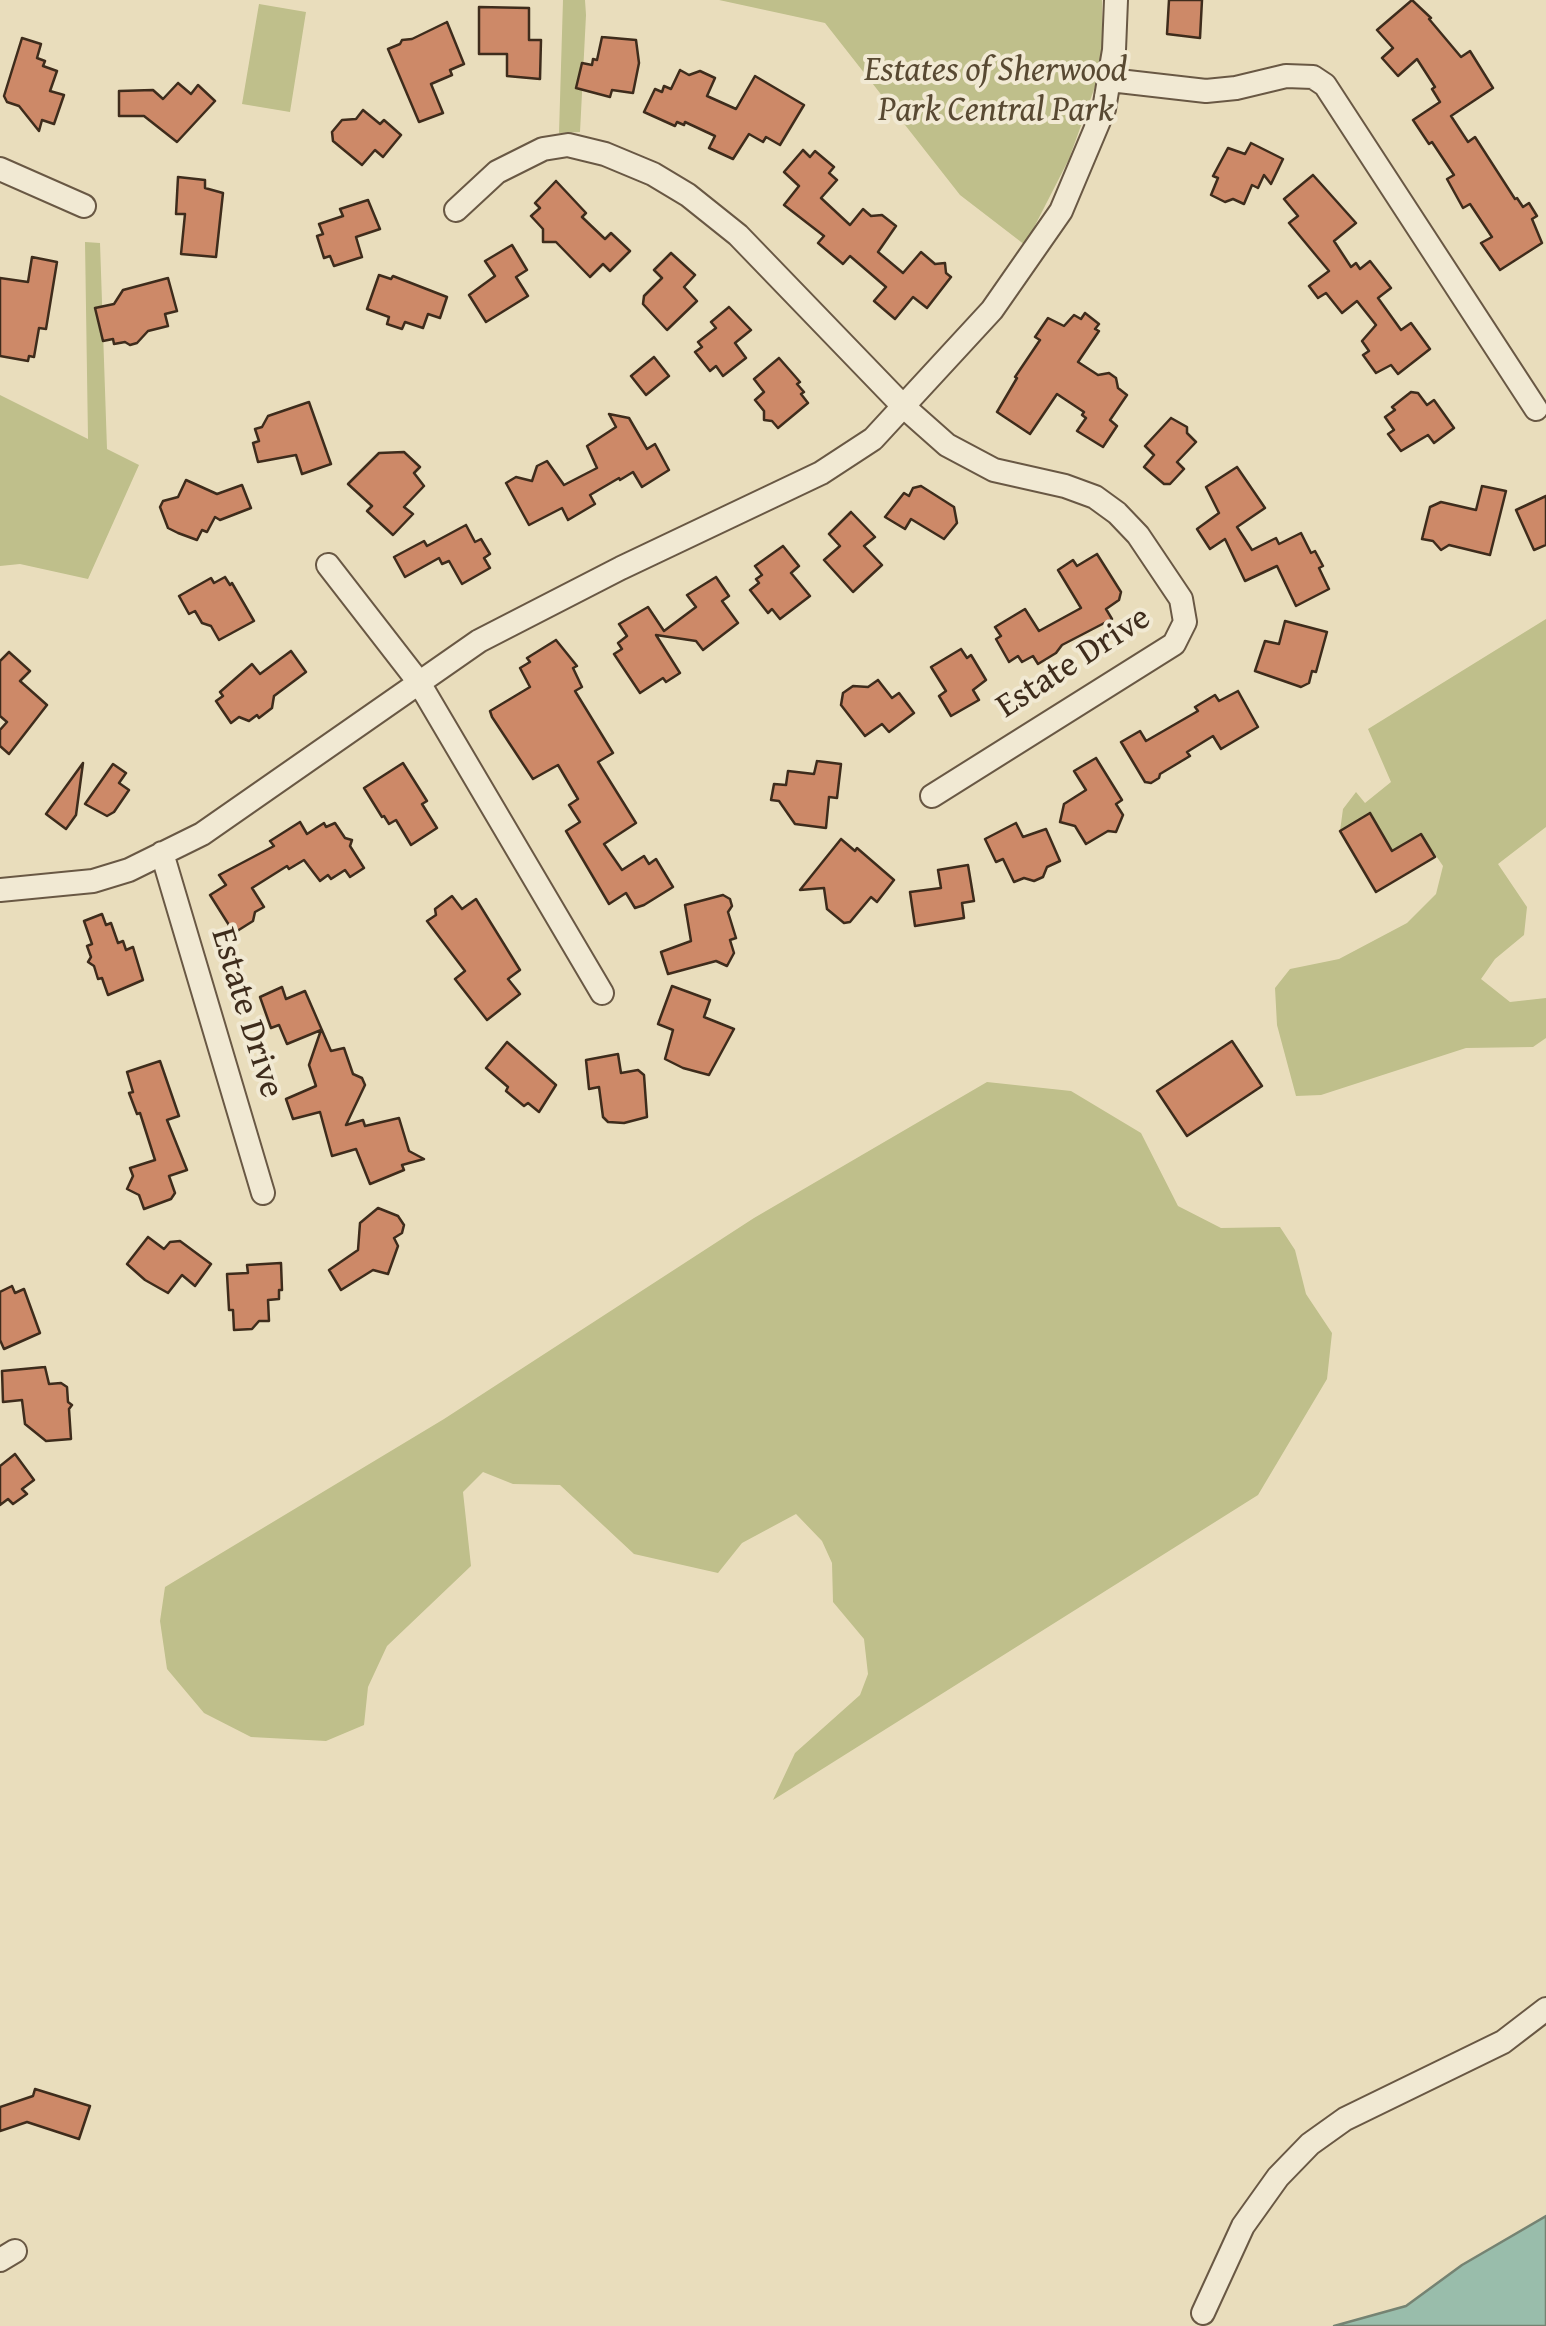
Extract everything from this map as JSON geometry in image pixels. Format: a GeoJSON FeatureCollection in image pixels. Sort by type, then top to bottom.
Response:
{"type":"FeatureCollection","features":[{"type":"Feature","properties":{"kind":"street"},"geometry":{"type":"LineString","coordinates":[[0,890],[93,881],[130,870],[202,834],[479,641],[821,472],[872,438],[974,332],[1062,211],[1093,142],[1110,80],[1116,0]]}},
{"type":"Feature","properties":{"kind":"street"},"geometry":{"type":"LineString","coordinates":[[1110,80],[1206,91],[1286,76],[1313,77],[1325,85],[1536,408]]}},
{"type":"Feature","properties":{"kind":"street","name":"Estate Drive"},"geometry":{"type":"LineString","coordinates":[[456,210],[497,172],[544,149],[568,145],[605,154],[653,174],[688,195],[738,235],[903,406],[947,445],[994,470],[1065,486],[1095,498],[1117,513],[1145,544],[1184,612],[1182,632],[1174,644],[932,796]]}},
{"type":"Feature","properties":{"kind":"street"},"geometry":{"type":"LineString","coordinates":[[0,169],[84,206]]}},
{"type":"Feature","properties":{"kind":"street"},"geometry":{"type":"LineString","coordinates":[[328,565],[418,681],[602,993]]}},
{"type":"Feature","properties":{"kind":"street","name":"Estate Drive"},"geometry":{"type":"LineString","coordinates":[[162,854],[263,1193]]}},
{"type":"Feature","properties":{"kind":"street"},"geometry":{"type":"LineString","coordinates":[[1203,2313],[1244,2226],[1278,2176],[1310,2144],[1345,2119],[1503,2042],[1546,2010]]}},
{"type":"Feature","properties":{"kind":"green space"},"geometry":{"type":"Polygon","coordinates":[[[563,0],[585,0],[580,132],[559,133],[563,0]]]}},
{"type":"Feature","properties":{"kind":"green space","name":"Estates of Sherwood Park Central Park"},"geometry":{"type":"Polygon","coordinates":[[[719,0],[1102,0],[1102,67],[1069,159],[1025,245],[960,195],[825,23],[719,0]]]}},
{"type":"Feature","properties":{"kind":"green space"},"geometry":{"type":"Polygon","coordinates":[[[259,4],[306,12],[290,112],[242,104],[259,4]]]}},
{"type":"Feature","properties":{"kind":"green space"},"geometry":{"type":"Polygon","coordinates":[[[85,242],[100,243],[107,449],[139,465],[88,579],[20,564],[0,566],[0,395],[88,439],[85,242]]]}},
{"type":"Feature","properties":{"kind":"green space"},"geometry":{"type":"Polygon","coordinates":[[[1546,619],[1546,827],[1498,864],[1527,907],[1524,935],[1495,959],[1481,979],[1510,1002],[1546,998],[1546,1038],[1533,1047],[1466,1048],[1321,1095],[1296,1096],[1277,1025],[1275,988],[1290,969],[1339,959],[1407,923],[1436,894],[1443,866],[1421,834],[1392,851],[1370,813],[1340,831],[1343,809],[1356,792],[1365,803],[1391,782],[1368,729],[1546,619]]]}},
{"type":"Feature","properties":{"kind":"green space"},"geometry":{"type":"Polygon","coordinates":[[[987,1082],[1071,1091],[1141,1133],[1178,1206],[1221,1228],[1280,1227],[1295,1250],[1306,1294],[1332,1333],[1327,1379],[1258,1495],[773,1800],[795,1753],[860,1695],[868,1674],[864,1639],[833,1602],[832,1563],[822,1541],[796,1514],[742,1543],[718,1573],[634,1554],[560,1485],[513,1484],[483,1472],[463,1492],[471,1566],[387,1646],[368,1687],[364,1725],[326,1741],[251,1737],[204,1713],[167,1669],[160,1621],[165,1587],[444,1419],[754,1218],[987,1082]]]}},
{"type":"Feature","properties":{"kind":"shaded area"},"geometry":{"type":"Polygon","coordinates":[[[1546,2216],[1546,2326],[1334,2326],[1406,2306],[1462,2265],[1546,2216]]]}},
{"type":"Feature","properties":{"kind":"building"},"geometry":{"type":"Polygon","coordinates":[[[1169,0],[1202,0],[1200,38],[1167,34],[1169,0]]]}},
{"type":"Feature","properties":{"kind":"building"},"geometry":{"type":"Polygon","coordinates":[[[1412,0],[1461,57],[1470,51],[1493,88],[1451,116],[1468,142],[1475,137],[1515,199],[1523,207],[1529,203],[1537,216],[1532,219],[1542,243],[1500,270],[1481,243],[1492,237],[1470,204],[1463,208],[1447,179],[1454,175],[1413,120],[1440,102],[1432,89],[1435,87],[1417,59],[1398,76],[1382,58],[1393,48],[1377,30],[1412,0]]]}},
{"type":"Feature","properties":{"kind":"building"},"geometry":{"type":"Polygon","coordinates":[[[479,7],[529,8],[529,40],[541,40],[540,79],[507,76],[507,54],[479,54],[479,7]]]}},
{"type":"Feature","properties":{"kind":"building"},"geometry":{"type":"Polygon","coordinates":[[[447,22],[464,64],[450,70],[452,75],[431,84],[443,113],[419,122],[388,49],[447,22]]]}},
{"type":"Feature","properties":{"kind":"building"},"geometry":{"type":"Polygon","coordinates":[[[602,37],[636,40],[639,63],[633,93],[612,90],[610,97],[576,88],[582,63],[592,65],[593,59],[597,60],[602,37]]]}},
{"type":"Feature","properties":{"kind":"building"},"geometry":{"type":"Polygon","coordinates":[[[22,38],[41,44],[37,58],[45,61],[43,66],[57,71],[50,91],[64,95],[54,124],[42,120],[39,131],[19,106],[7,102],[4,96],[22,38]]]}},
{"type":"Feature","properties":{"kind":"building"},"geometry":{"type":"Polygon","coordinates":[[[680,70],[689,75],[700,71],[715,78],[707,96],[736,109],[755,76],[804,105],[780,145],[749,134],[733,159],[709,148],[715,136],[685,122],[675,126],[644,112],[655,89],[671,89],[680,70]]]}},
{"type":"Feature","properties":{"kind":"building"},"geometry":{"type":"Polygon","coordinates":[[[178,83],[191,94],[198,85],[215,101],[177,142],[144,116],[119,116],[119,91],[153,90],[163,99],[178,83]]]}},
{"type":"Feature","properties":{"kind":"building"},"geometry":{"type":"Polygon","coordinates":[[[363,110],[380,124],[384,120],[401,135],[383,157],[375,150],[362,165],[333,141],[332,132],[342,120],[356,119],[363,110]]]}},
{"type":"Feature","properties":{"kind":"building"},"geometry":{"type":"Polygon","coordinates":[[[1251,143],[1283,159],[1271,184],[1264,175],[1258,188],[1252,185],[1244,204],[1233,199],[1225,202],[1211,195],[1218,178],[1213,176],[1228,148],[1245,154],[1251,143]]]}},
{"type":"Feature","properties":{"kind":"building"},"geometry":{"type":"Polygon","coordinates":[[[803,150],[810,157],[815,151],[834,167],[829,173],[837,180],[821,198],[850,225],[863,209],[871,216],[882,215],[896,226],[878,252],[903,273],[921,252],[935,264],[945,263],[946,273],[951,277],[927,308],[913,297],[895,319],[874,301],[886,287],[850,256],[843,264],[818,243],[824,236],[784,205],[799,186],[784,172],[803,150]]]}},
{"type":"Feature","properties":{"kind":"building"},"geometry":{"type":"Polygon","coordinates":[[[1313,175],[1356,223],[1334,241],[1351,267],[1356,263],[1360,269],[1370,261],[1391,288],[1378,298],[1401,330],[1411,323],[1430,349],[1398,374],[1391,365],[1376,373],[1363,355],[1369,351],[1362,341],[1376,325],[1357,301],[1342,313],[1326,293],[1318,298],[1309,286],[1329,271],[1289,223],[1298,216],[1284,199],[1313,175]]]}},
{"type":"Feature","properties":{"kind":"building"},"geometry":{"type":"Polygon","coordinates":[[[178,177],[205,180],[205,188],[223,193],[216,257],[181,254],[185,214],[176,214],[178,177]]]}},
{"type":"Feature","properties":{"kind":"building"},"geometry":{"type":"Polygon","coordinates":[[[556,181],[586,213],[582,217],[605,239],[611,233],[630,251],[610,271],[603,264],[590,277],[556,242],[543,242],[543,229],[531,216],[540,208],[535,203],[556,181]]]}},
{"type":"Feature","properties":{"kind":"building"},"geometry":{"type":"Polygon","coordinates":[[[368,200],[380,229],[356,237],[362,257],[334,266],[330,256],[324,258],[317,236],[323,234],[319,224],[343,216],[340,209],[368,200]]]}},
{"type":"Feature","properties":{"kind":"building"},"geometry":{"type":"Polygon","coordinates":[[[512,245],[527,270],[516,277],[528,296],[486,322],[469,295],[495,276],[485,261],[512,245]]]}},
{"type":"Feature","properties":{"kind":"building"},"geometry":{"type":"Polygon","coordinates":[[[671,253],[695,275],[684,287],[697,301],[667,330],[643,304],[644,296],[662,278],[654,270],[671,253]]]}},
{"type":"Feature","properties":{"kind":"building"},"geometry":{"type":"Polygon","coordinates":[[[32,257],[57,262],[46,329],[39,328],[34,357],[29,356],[28,361],[0,356],[0,278],[28,282],[32,257]]]}},
{"type":"Feature","properties":{"kind":"building"},"geometry":{"type":"Polygon","coordinates":[[[379,275],[391,279],[393,276],[447,297],[440,318],[428,314],[423,328],[405,322],[402,329],[387,324],[389,317],[367,309],[379,275]]]}},
{"type":"Feature","properties":{"kind":"building"},"geometry":{"type":"Polygon","coordinates":[[[168,278],[177,311],[165,314],[168,326],[148,331],[130,345],[114,344],[113,339],[103,341],[95,308],[114,304],[123,290],[168,278]]]}},
{"type":"Feature","properties":{"kind":"building"},"geometry":{"type":"Polygon","coordinates":[[[729,307],[751,330],[735,343],[746,358],[723,376],[716,366],[710,371],[695,352],[702,347],[698,342],[716,328],[711,322],[729,307]]]}},
{"type":"Feature","properties":{"kind":"building"},"geometry":{"type":"Polygon","coordinates":[[[1085,313],[1099,324],[1095,329],[1099,331],[1078,362],[1098,375],[1109,373],[1127,395],[1110,420],[1117,426],[1103,447],[1077,431],[1086,418],[1084,412],[1057,394],[1030,434],[997,412],[1040,340],[1035,337],[1048,318],[1064,326],[1074,315],[1081,319],[1085,313]]]}},
{"type":"Feature","properties":{"kind":"building"},"geometry":{"type":"Polygon","coordinates":[[[654,357],[669,376],[646,395],[631,376],[654,357]]]}},
{"type":"Feature","properties":{"kind":"building"},"geometry":{"type":"Polygon","coordinates":[[[779,358],[800,382],[797,384],[808,403],[778,428],[772,421],[764,420],[764,411],[755,400],[764,392],[754,379],[779,358]]]}},
{"type":"Feature","properties":{"kind":"building"},"geometry":{"type":"Polygon","coordinates":[[[1411,392],[1418,393],[1427,405],[1434,400],[1454,428],[1434,443],[1428,435],[1401,451],[1388,434],[1394,430],[1385,417],[1411,392]]]}},
{"type":"Feature","properties":{"kind":"building"},"geometry":{"type":"Polygon","coordinates":[[[309,402],[331,464],[302,474],[296,455],[258,462],[253,443],[259,441],[255,429],[262,427],[268,416],[309,402]]]}},
{"type":"Feature","properties":{"kind":"building"},"geometry":{"type":"Polygon","coordinates":[[[609,414],[629,418],[647,449],[655,444],[669,470],[642,487],[633,472],[590,495],[595,504],[568,520],[562,508],[529,525],[506,483],[516,477],[532,481],[537,466],[547,461],[564,485],[597,468],[587,446],[616,427],[609,414]]]}},
{"type":"Feature","properties":{"kind":"building"},"geometry":{"type":"Polygon","coordinates":[[[1171,418],[1187,427],[1187,433],[1196,442],[1177,462],[1184,469],[1170,484],[1164,484],[1144,467],[1154,455],[1145,446],[1171,418]]]}},
{"type":"Feature","properties":{"kind":"building"},"geometry":{"type":"Polygon","coordinates":[[[404,452],[420,467],[414,473],[424,486],[404,507],[413,514],[393,535],[367,511],[372,506],[348,484],[379,453],[404,452]]]}},
{"type":"Feature","properties":{"kind":"building"},"geometry":{"type":"Polygon","coordinates":[[[1237,467],[1265,508],[1237,527],[1252,550],[1276,538],[1279,544],[1301,533],[1323,566],[1319,568],[1329,589],[1296,606],[1277,566],[1245,581],[1225,539],[1210,549],[1197,529],[1219,513],[1206,487],[1237,467]]]}},
{"type":"Feature","properties":{"kind":"building"},"geometry":{"type":"Polygon","coordinates":[[[186,480],[217,494],[242,485],[251,508],[220,520],[215,517],[197,540],[178,533],[168,528],[160,507],[163,501],[178,497],[186,480]]]}},
{"type":"Feature","properties":{"kind":"building"},"geometry":{"type":"Polygon","coordinates":[[[921,486],[954,507],[957,523],[944,539],[911,519],[905,529],[885,517],[904,493],[909,496],[913,488],[921,486]]]}},
{"type":"Feature","properties":{"kind":"building"},"geometry":{"type":"Polygon","coordinates":[[[1482,486],[1506,491],[1490,555],[1449,545],[1441,550],[1433,541],[1422,539],[1430,507],[1441,502],[1476,510],[1482,486]]]}},
{"type":"Feature","properties":{"kind":"building"},"geometry":{"type":"Polygon","coordinates":[[[1546,496],[1546,545],[1534,550],[1516,510],[1546,496]]]}},
{"type":"Feature","properties":{"kind":"building"},"geometry":{"type":"Polygon","coordinates":[[[851,512],[875,537],[864,546],[882,565],[853,592],[824,560],[840,546],[829,534],[851,512]]]}},
{"type":"Feature","properties":{"kind":"building"},"geometry":{"type":"Polygon","coordinates":[[[466,525],[475,542],[481,539],[490,554],[484,558],[490,568],[462,584],[449,561],[442,564],[439,558],[405,577],[394,557],[424,541],[427,546],[466,525]]]}},
{"type":"Feature","properties":{"kind":"building"},"geometry":{"type":"Polygon","coordinates":[[[783,546],[799,566],[791,573],[810,596],[780,619],[772,609],[768,613],[750,590],[762,575],[755,566],[783,546]]]}},
{"type":"Feature","properties":{"kind":"building"},"geometry":{"type":"Polygon","coordinates":[[[1097,554],[1121,592],[1119,600],[1106,609],[1112,619],[1062,645],[1038,664],[1033,656],[1022,662],[1018,656],[1009,662],[996,639],[1001,636],[995,627],[1025,609],[1039,631],[1081,608],[1058,570],[1073,560],[1077,566],[1097,554]]]}},
{"type":"Feature","properties":{"kind":"building"},"geometry":{"type":"Polygon","coordinates":[[[225,577],[254,621],[219,640],[195,611],[189,614],[179,596],[211,578],[214,583],[225,577]]]}},
{"type":"Feature","properties":{"kind":"building"},"geometry":{"type":"Polygon","coordinates":[[[716,577],[729,596],[722,601],[738,623],[703,650],[696,641],[656,635],[680,673],[666,682],[663,678],[640,693],[614,654],[622,649],[618,643],[627,636],[619,624],[648,607],[664,631],[696,607],[687,595],[716,577]]]}},
{"type":"Feature","properties":{"kind":"building"},"geometry":{"type":"Polygon","coordinates":[[[1285,621],[1327,632],[1316,672],[1312,671],[1309,683],[1301,687],[1255,671],[1265,641],[1279,644],[1285,621]]]}},
{"type":"Feature","properties":{"kind":"building"},"geometry":{"type":"Polygon","coordinates":[[[556,640],[577,666],[573,668],[582,687],[575,691],[613,753],[598,762],[636,823],[604,844],[622,870],[644,856],[649,864],[656,859],[673,887],[635,908],[626,893],[609,904],[566,831],[580,822],[569,805],[578,799],[558,765],[533,779],[490,711],[530,687],[520,668],[530,662],[527,658],[556,640]]]}},
{"type":"Feature","properties":{"kind":"building"},"geometry":{"type":"Polygon","coordinates":[[[961,649],[967,658],[971,655],[986,680],[973,690],[979,700],[951,716],[939,696],[946,691],[931,667],[961,649]]]}},
{"type":"Feature","properties":{"kind":"building"},"geometry":{"type":"Polygon","coordinates":[[[291,651],[306,672],[274,696],[272,708],[259,718],[257,715],[249,721],[239,717],[231,723],[216,701],[223,696],[220,692],[252,664],[260,674],[291,651]]]}},
{"type":"Feature","properties":{"kind":"building"},"geometry":{"type":"Polygon","coordinates":[[[9,652],[30,671],[20,681],[47,705],[9,754],[0,746],[0,730],[7,722],[0,716],[0,661],[9,652]]]}},
{"type":"Feature","properties":{"kind":"building"},"geometry":{"type":"Polygon","coordinates":[[[878,680],[892,698],[899,693],[914,713],[889,732],[882,724],[865,736],[841,705],[843,693],[853,686],[868,687],[878,680]]]}},
{"type":"Feature","properties":{"kind":"building"},"geometry":{"type":"Polygon","coordinates":[[[1238,691],[1258,727],[1221,749],[1213,736],[1187,752],[1190,756],[1159,778],[1145,782],[1121,742],[1140,731],[1146,741],[1198,711],[1195,707],[1215,695],[1219,701],[1238,691]]]}},
{"type":"Feature","properties":{"kind":"building"},"geometry":{"type":"Polygon","coordinates":[[[1096,758],[1122,800],[1116,804],[1123,815],[1116,832],[1108,831],[1086,844],[1075,826],[1060,822],[1064,804],[1086,790],[1074,771],[1096,758]]]}},
{"type":"Feature","properties":{"kind":"building"},"geometry":{"type":"Polygon","coordinates":[[[817,761],[841,764],[837,798],[829,797],[826,828],[795,824],[779,801],[771,800],[774,784],[786,785],[788,771],[814,774],[817,761]]]}},
{"type":"Feature","properties":{"kind":"building"},"geometry":{"type":"Polygon","coordinates":[[[83,763],[76,815],[66,829],[46,814],[83,763]]]}},
{"type":"Feature","properties":{"kind":"building"},"geometry":{"type":"Polygon","coordinates":[[[403,763],[427,801],[422,804],[437,828],[411,845],[396,820],[389,824],[382,817],[364,788],[403,763]]]}},
{"type":"Feature","properties":{"kind":"building"},"geometry":{"type":"Polygon","coordinates":[[[113,764],[126,773],[119,783],[129,790],[107,816],[85,804],[113,764]]]}},
{"type":"Feature","properties":{"kind":"building"},"geometry":{"type":"Polygon","coordinates":[[[1370,813],[1392,851],[1421,834],[1435,857],[1376,892],[1340,831],[1370,813]]]}},
{"type":"Feature","properties":{"kind":"building"},"geometry":{"type":"Polygon","coordinates":[[[300,822],[307,834],[324,823],[326,827],[335,823],[345,838],[352,840],[350,846],[364,868],[350,877],[345,870],[320,881],[304,860],[289,869],[287,866],[252,888],[264,907],[255,912],[253,921],[234,933],[210,895],[226,885],[219,875],[274,846],[270,841],[300,822]]]}},
{"type":"Feature","properties":{"kind":"building"},"geometry":{"type":"Polygon","coordinates":[[[1016,823],[1023,837],[1046,829],[1060,861],[1047,867],[1043,877],[1034,881],[1024,878],[1014,882],[1003,859],[996,862],[985,839],[1016,823]]]}},
{"type":"Feature","properties":{"kind":"building"},"geometry":{"type":"Polygon","coordinates":[[[841,839],[894,880],[877,902],[871,897],[850,922],[844,923],[827,909],[824,888],[800,890],[841,839]]]}},
{"type":"Feature","properties":{"kind":"building"},"geometry":{"type":"Polygon","coordinates":[[[968,865],[974,901],[962,903],[964,918],[915,926],[910,892],[941,888],[938,870],[968,865]]]}},
{"type":"Feature","properties":{"kind":"building"},"geometry":{"type":"Polygon","coordinates":[[[723,895],[730,899],[732,906],[728,912],[736,938],[730,940],[734,953],[727,966],[716,961],[668,974],[661,952],[691,941],[685,905],[723,895]]]}},
{"type":"Feature","properties":{"kind":"building"},"geometry":{"type":"Polygon","coordinates":[[[452,896],[462,909],[476,899],[520,970],[508,979],[520,994],[487,1020],[455,979],[465,971],[427,921],[452,896]]]}},
{"type":"Feature","properties":{"kind":"building"},"geometry":{"type":"Polygon","coordinates":[[[102,914],[106,925],[111,923],[118,943],[123,941],[126,950],[133,947],[143,980],[108,995],[102,978],[98,979],[94,966],[88,962],[91,957],[87,946],[92,944],[84,921],[102,914]]]}},
{"type":"Feature","properties":{"kind":"building"},"geometry":{"type":"Polygon","coordinates":[[[672,986],[710,1000],[704,1017],[734,1029],[709,1075],[665,1059],[673,1030],[658,1024],[672,986]]]}},
{"type":"Feature","properties":{"kind":"building"},"geometry":{"type":"Polygon","coordinates":[[[282,987],[286,999],[305,991],[331,1051],[344,1048],[353,1074],[362,1078],[365,1085],[346,1125],[363,1120],[365,1126],[399,1118],[409,1151],[424,1159],[402,1165],[404,1170],[370,1184],[356,1149],[332,1156],[320,1112],[293,1119],[286,1099],[316,1086],[309,1065],[321,1030],[287,1044],[279,1025],[271,1028],[260,997],[282,987]]]}},
{"type":"Feature","properties":{"kind":"building"},"geometry":{"type":"Polygon","coordinates":[[[1232,1041],[1262,1086],[1187,1136],[1157,1091],[1232,1041]]]}},
{"type":"Feature","properties":{"kind":"building"},"geometry":{"type":"Polygon","coordinates":[[[507,1042],[556,1085],[539,1112],[528,1103],[524,1106],[486,1068],[507,1042]]]}},
{"type":"Feature","properties":{"kind":"building"},"geometry":{"type":"Polygon","coordinates":[[[618,1054],[621,1073],[638,1070],[644,1075],[647,1117],[624,1123],[608,1122],[603,1117],[599,1087],[589,1089],[586,1060],[618,1054]]]}},
{"type":"Feature","properties":{"kind":"building"},"geometry":{"type":"Polygon","coordinates":[[[160,1061],[179,1116],[167,1120],[187,1170],[169,1176],[175,1193],[171,1199],[144,1209],[139,1195],[127,1189],[133,1176],[130,1168],[155,1160],[140,1113],[137,1114],[129,1093],[133,1092],[127,1072],[160,1061]]]}},
{"type":"Feature","properties":{"kind":"building"},"geometry":{"type":"Polygon","coordinates":[[[378,1208],[398,1216],[404,1225],[402,1233],[394,1238],[398,1246],[388,1274],[373,1270],[341,1290],[329,1270],[358,1250],[360,1223],[378,1208]]]}},
{"type":"Feature","properties":{"kind":"building"},"geometry":{"type":"Polygon","coordinates":[[[148,1237],[164,1249],[170,1242],[180,1241],[211,1264],[195,1286],[182,1275],[168,1293],[127,1264],[148,1237]]]}},
{"type":"Feature","properties":{"kind":"building"},"geometry":{"type":"Polygon","coordinates":[[[281,1263],[282,1290],[279,1299],[268,1300],[269,1321],[259,1321],[252,1329],[234,1330],[227,1274],[248,1273],[247,1265],[281,1263]]]}},
{"type":"Feature","properties":{"kind":"building"},"geometry":{"type":"Polygon","coordinates":[[[12,1286],[15,1293],[24,1289],[40,1333],[4,1349],[0,1340],[0,1292],[12,1286]]]}},
{"type":"Feature","properties":{"kind":"building"},"geometry":{"type":"Polygon","coordinates":[[[45,1367],[49,1384],[67,1387],[68,1402],[72,1405],[71,1439],[46,1441],[25,1424],[22,1400],[3,1402],[2,1371],[45,1367]]]}},
{"type":"Feature","properties":{"kind":"building"},"geometry":{"type":"Polygon","coordinates":[[[15,1454],[34,1480],[22,1489],[27,1494],[13,1504],[8,1499],[0,1505],[0,1466],[15,1454]]]}},
{"type":"Feature","properties":{"kind":"building"},"geometry":{"type":"Polygon","coordinates":[[[35,2089],[90,2106],[79,2139],[27,2122],[0,2131],[0,2107],[33,2096],[35,2089]]]}}]}
